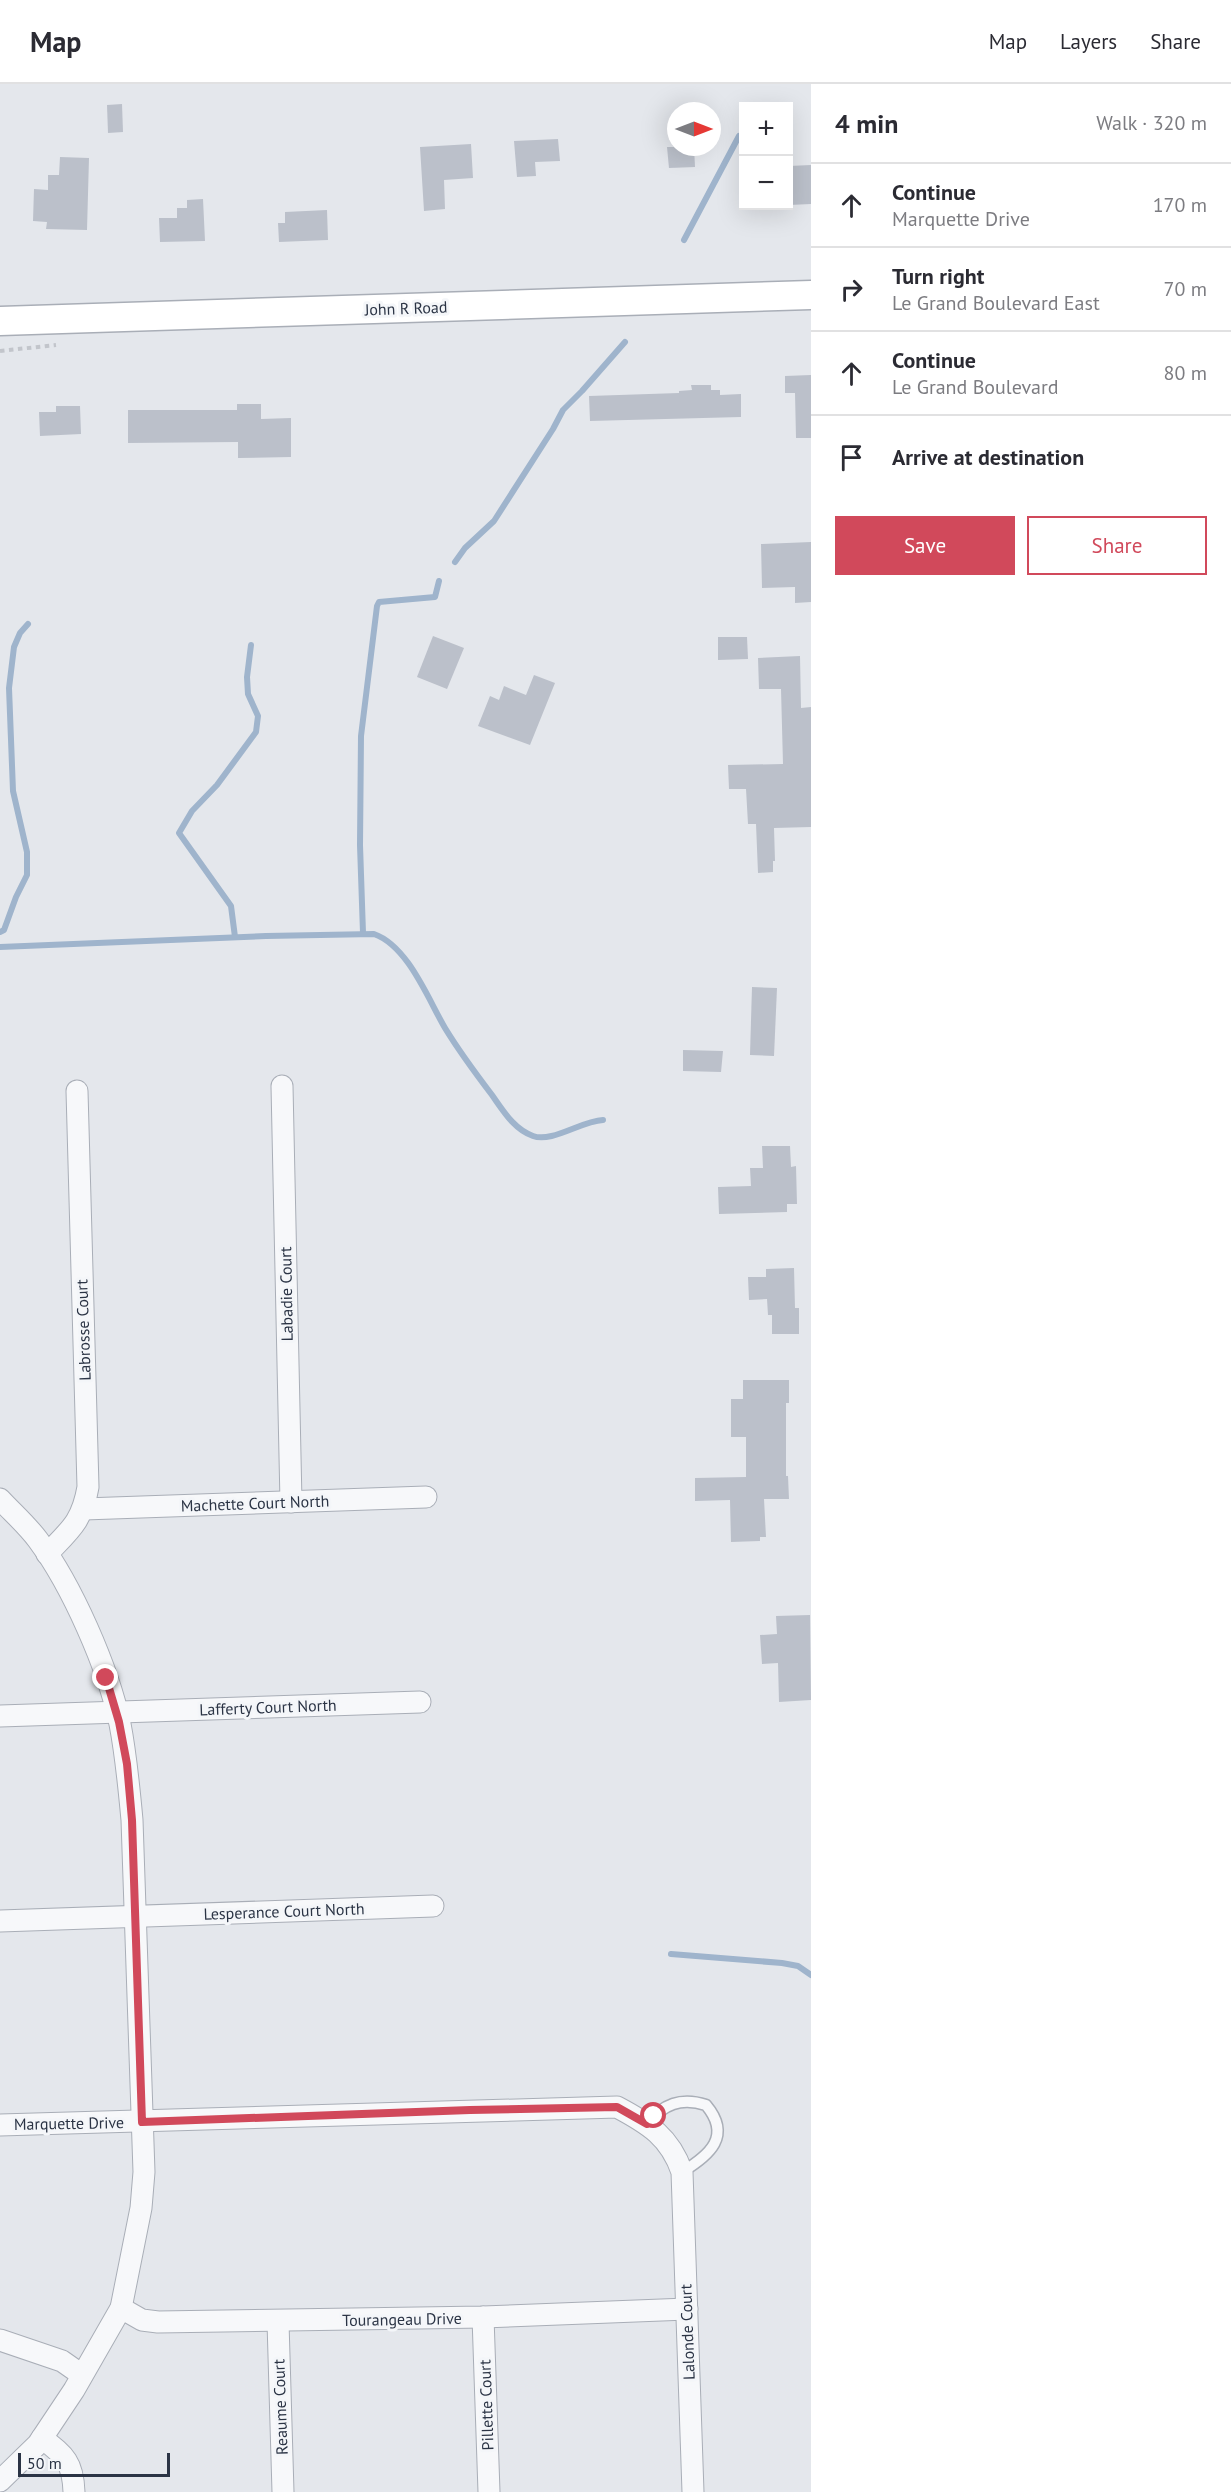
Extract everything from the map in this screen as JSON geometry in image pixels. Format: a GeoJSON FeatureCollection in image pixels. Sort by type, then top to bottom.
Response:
{"type":"FeatureCollection","features":[{"type":"Feature","properties":{"kind":"street","name":"John R Road"},"geometry":{"type":"LineString","coordinates":[[0,321],[811,295]]}},
{"type":"Feature","properties":{"kind":"street","name":"Labadie Court"},"geometry":{"type":"LineString","coordinates":[[282,1086],[291,1502]]}},
{"type":"Feature","properties":{"kind":"street","name":"Labrosse Court"},"geometry":{"type":"LineString","coordinates":[[46,1554],[72,1529],[84,1509],[88,1487],[77,1091]]}},
{"type":"Feature","properties":{"kind":"street","name":"Machette Court North"},"geometry":{"type":"LineString","coordinates":[[84,1509],[426,1497]]}},
{"type":"Feature","properties":{"kind":"street"},"geometry":{"type":"LineString","coordinates":[[0,1499],[38,1539],[86,1627],[116,1711],[127,1764],[131,1809],[144,2172],[141,2208],[121,2308],[42,2438],[0,2481]]}},
{"type":"Feature","properties":{"kind":"street","name":"Lafferty Court North"},"geometry":{"type":"LineString","coordinates":[[0,1716],[420,1702]]}},
{"type":"Feature","properties":{"kind":"street","name":"Lesperance Court North"},"geometry":{"type":"LineString","coordinates":[[0,1921],[433,1906]]}},
{"type":"Feature","properties":{"kind":"street","name":"Marquette Drive"},"geometry":{"type":"LineString","coordinates":[[0,2125],[617,2107],[647,2124],[675,2152],[682,2172]]}},
{"type":"Feature","properties":{"kind":"street","name":"Lalonde Court"},"geometry":{"type":"LineString","coordinates":[[682,2172],[693,2492]]}},
{"type":"Feature","properties":{"kind":"street","name":"Tourangeau Drive"},"geometry":{"type":"LineString","coordinates":[[121,2308],[142,2320],[158,2322],[278,2322],[483,2317],[687,2309]]}},
{"type":"Feature","properties":{"kind":"street","name":"Pillette Court"},"geometry":{"type":"LineString","coordinates":[[483,2317],[489,2492]]}},
{"type":"Feature","properties":{"kind":"street","name":"Reaume Court"},"geometry":{"type":"LineString","coordinates":[[278,2322],[283,2492]]}},
{"type":"Feature","properties":{"kind":"street"},"geometry":{"type":"LineString","coordinates":[[0,2340],[62,2361],[82,2375]]}},
{"type":"Feature","properties":{"kind":"street"},"geometry":{"type":"LineString","coordinates":[[42,2438],[64,2455],[70,2463],[74,2492]]}},
{"type":"Feature","properties":{"kind":"lane"},"geometry":{"type":"LineString","coordinates":[[647,2124],[660,2109],[679,2102],[706,2105],[713,2114],[717,2121],[718,2137],[709,2152],[682,2172]]}},
{"type":"Feature","properties":{"kind":"building"},"geometry":{"type":"Polygon","coordinates":[[[122,104],[123,132],[108,133],[107,105],[122,104]]]}},
{"type":"Feature","properties":{"kind":"building"},"geometry":{"type":"Polygon","coordinates":[[[558,139],[560,161],[535,162],[536,176],[517,177],[514,141],[558,139]]]}},
{"type":"Feature","properties":{"kind":"building"},"geometry":{"type":"Polygon","coordinates":[[[471,144],[473,178],[444,180],[445,209],[424,211],[420,147],[471,144]]]}},
{"type":"Feature","properties":{"kind":"building"},"geometry":{"type":"Polygon","coordinates":[[[668,156],[694,156],[695,167],[669,168],[668,156]]]}},
{"type":"Feature","properties":{"kind":"building"},"geometry":{"type":"Polygon","coordinates":[[[60,157],[89,158],[87,230],[46,229],[47,222],[33,221],[34,189],[48,190],[48,175],[59,175],[60,157]]]}},
{"type":"Feature","properties":{"kind":"building"},"geometry":{"type":"Polygon","coordinates":[[[811,165],[811,204],[793,205],[793,166],[811,165]]]}},
{"type":"Feature","properties":{"kind":"building"},"geometry":{"type":"Polygon","coordinates":[[[203,199],[205,241],[160,242],[159,218],[177,218],[177,208],[187,208],[187,200],[203,199]]]}},
{"type":"Feature","properties":{"kind":"building"},"geometry":{"type":"Polygon","coordinates":[[[327,210],[328,240],[279,242],[278,223],[285,223],[285,212],[327,210]]]}},
{"type":"Feature","properties":{"kind":"building"},"geometry":{"type":"Polygon","coordinates":[[[811,375],[811,438],[796,438],[795,393],[785,393],[785,376],[811,375]]]}},
{"type":"Feature","properties":{"kind":"building"},"geometry":{"type":"Polygon","coordinates":[[[691,385],[711,385],[711,390],[720,390],[720,395],[741,394],[741,417],[590,421],[589,396],[679,393],[679,391],[692,390],[691,385]]]}},
{"type":"Feature","properties":{"kind":"building"},"geometry":{"type":"Polygon","coordinates":[[[237,404],[261,404],[261,419],[291,418],[291,457],[238,458],[238,442],[128,443],[128,410],[237,410],[237,404]]]}},
{"type":"Feature","properties":{"kind":"building"},"geometry":{"type":"Polygon","coordinates":[[[56,406],[80,406],[81,434],[40,436],[39,412],[56,412],[56,406]]]}},
{"type":"Feature","properties":{"kind":"building"},"geometry":{"type":"Polygon","coordinates":[[[811,542],[811,602],[795,603],[795,587],[762,588],[761,544],[811,542]]]}},
{"type":"Feature","properties":{"kind":"building"},"geometry":{"type":"Polygon","coordinates":[[[433,636],[464,648],[447,689],[417,677],[433,636]]]}},
{"type":"Feature","properties":{"kind":"building"},"geometry":{"type":"Polygon","coordinates":[[[718,637],[747,637],[748,659],[718,660],[718,637]]]}},
{"type":"Feature","properties":{"kind":"building"},"geometry":{"type":"Polygon","coordinates":[[[800,656],[801,708],[811,707],[811,827],[774,828],[773,872],[758,873],[756,824],[748,824],[746,789],[729,789],[728,765],[783,764],[781,689],[759,689],[758,658],[800,656]]]}},
{"type":"Feature","properties":{"kind":"building"},"geometry":{"type":"Polygon","coordinates":[[[534,675],[555,683],[530,745],[478,726],[490,696],[499,700],[504,686],[526,695],[534,675]]]}},
{"type":"Feature","properties":{"kind":"building"},"geometry":{"type":"Polygon","coordinates":[[[752,987],[777,988],[774,1056],[750,1055],[752,987]]]}},
{"type":"Feature","properties":{"kind":"building"},"geometry":{"type":"Polygon","coordinates":[[[683,1050],[723,1051],[721,1072],[683,1071],[683,1050]]]}},
{"type":"Feature","properties":{"kind":"building"},"geometry":{"type":"Polygon","coordinates":[[[762,1146],[790,1146],[791,1167],[796,1166],[797,1204],[787,1204],[787,1212],[719,1214],[718,1187],[751,1186],[750,1168],[763,1168],[762,1146]]]}},
{"type":"Feature","properties":{"kind":"building"},"geometry":{"type":"Polygon","coordinates":[[[794,1268],[795,1308],[799,1308],[799,1334],[772,1334],[772,1315],[768,1315],[767,1299],[749,1300],[748,1277],[766,1277],[766,1269],[794,1268]]]}},
{"type":"Feature","properties":{"kind":"building"},"geometry":{"type":"Polygon","coordinates":[[[743,1380],[789,1380],[789,1403],[786,1403],[786,1476],[788,1476],[789,1499],[764,1499],[766,1537],[760,1537],[760,1541],[731,1542],[730,1500],[695,1501],[695,1478],[746,1477],[746,1437],[731,1437],[731,1399],[743,1399],[743,1380]]]}},
{"type":"Feature","properties":{"kind":"building"},"geometry":{"type":"Polygon","coordinates":[[[810,1615],[811,1700],[779,1702],[778,1663],[762,1664],[760,1635],[777,1634],[776,1616],[810,1615]]]}},
{"type":"Feature","properties":{"kind":"waterway"},"geometry":{"type":"LineString","coordinates":[[684,240],[739,136]]}},
{"type":"Feature","properties":{"kind":"waterway"},"geometry":{"type":"LineString","coordinates":[[455,562],[465,548],[494,521],[563,410],[625,342]]}},
{"type":"Feature","properties":{"kind":"waterway"},"geometry":{"type":"LineString","coordinates":[[363,933],[360,845],[361,736],[377,606],[379,602],[435,597],[439,581]]}},
{"type":"Feature","properties":{"kind":"waterway"},"geometry":{"type":"LineString","coordinates":[[0,932],[4,930],[27,875],[27,852],[13,791],[9,688],[14,647],[20,633],[28,624]]}},
{"type":"Feature","properties":{"kind":"waterway"},"geometry":{"type":"LineString","coordinates":[[235,937],[231,906],[179,833],[192,811],[217,785],[256,732],[258,716],[248,694],[247,677],[251,645]]}},
{"type":"Feature","properties":{"kind":"waterway"},"geometry":{"type":"LineString","coordinates":[[0,947],[374,934],[386,940],[407,961],[456,1045],[505,1114],[520,1129],[533,1136],[549,1137],[603,1120]]}},
{"type":"Feature","properties":{"kind":"waterway"},"geometry":{"type":"LineString","coordinates":[[671,1954],[782,1963],[798,1966],[811,1975]]}},
{"type":"Feature","properties":{"kind":"route"},"geometry":{"type":"LineString","coordinates":[[106,1678],[119,1722],[127,1764],[132,1820],[142,2122],[617,2107],[647,2124],[654,2116]]}}]}
